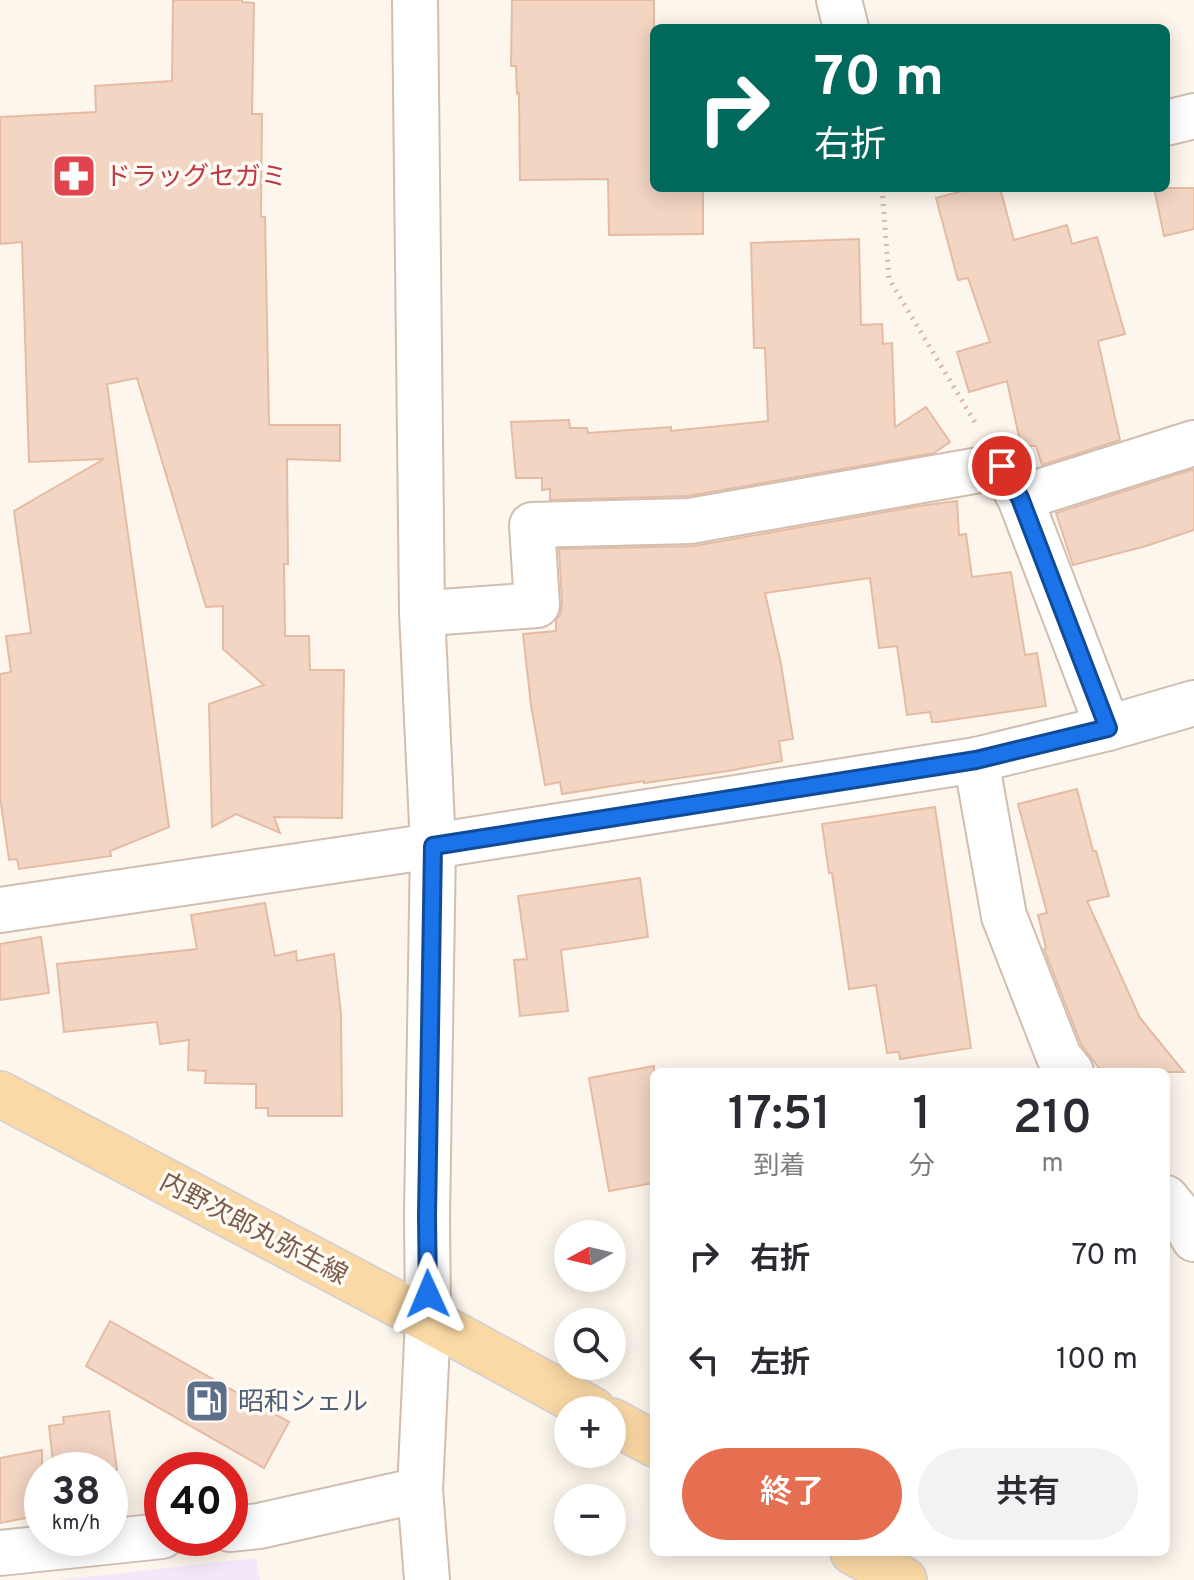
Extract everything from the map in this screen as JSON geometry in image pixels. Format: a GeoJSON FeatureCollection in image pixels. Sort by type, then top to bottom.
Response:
{"type":"FeatureCollection","features":[{"type":"Feature","properties":{"kind":"main road","name":"内野次郎丸弥生線"},"geometry":{"type":"LineString","coordinates":[[0,1094],[567,1396]]}},
{"type":"Feature","properties":{"kind":"main road"},"geometry":{"type":"LineString","coordinates":[[626,1429],[650,1442]]}},
{"type":"Feature","properties":{"kind":"main road"},"geometry":{"type":"LineString","coordinates":[[860,1556],[904,1580]]}},
{"type":"Feature","properties":{"kind":"street"},"geometry":{"type":"LineString","coordinates":[[415,0],[422,612],[433,832]]}},
{"type":"Feature","properties":{"kind":"street"},"geometry":{"type":"LineString","coordinates":[[427,1580],[420,1490],[428,1320],[433,832],[442,612],[437,0]]}},
{"type":"Feature","properties":{"kind":"street"},"geometry":{"type":"LineString","coordinates":[[839,0],[845,24]]}},
{"type":"Feature","properties":{"kind":"street"},"geometry":{"type":"LineString","coordinates":[[1170,122],[1194,116]]}},
{"type":"Feature","properties":{"kind":"street"},"geometry":{"type":"LineString","coordinates":[[442,612],[537,605],[532,525],[690,521],[1011,482],[1194,443]]}},
{"type":"Feature","properties":{"kind":"street"},"geometry":{"type":"LineString","coordinates":[[1011,482],[1108,728]]}},
{"type":"Feature","properties":{"kind":"street"},"geometry":{"type":"LineString","coordinates":[[0,910],[433,832],[976,760],[1108,728],[1194,703]]}},
{"type":"Feature","properties":{"kind":"street"},"geometry":{"type":"LineString","coordinates":[[976,760],[1004,916],[1059,1057],[1068,1068]]}},
{"type":"Feature","properties":{"kind":"street"},"geometry":{"type":"LineString","coordinates":[[1170,1203],[1194,1239]]}},
{"type":"Feature","properties":{"kind":"street"},"geometry":{"type":"LineString","coordinates":[[248,1527],[420,1490]]}},
{"type":"Feature","properties":{"kind":"street"},"geometry":{"type":"LineString","coordinates":[[0,1553],[144,1538]]}},
{"type":"Feature","properties":{"kind":"path"},"geometry":{"type":"LineString","coordinates":[[882,192],[889,279],[1011,482]]}},
{"type":"Feature","properties":{"kind":"shaded area"},"geometry":{"type":"Polygon","coordinates":[[[256,1558],[260,1580],[59,1580],[256,1558]]]}},
{"type":"Feature","properties":{"kind":"building"},"geometry":{"type":"Polygon","coordinates":[[[173,0],[242,0],[254,3],[252,114],[262,114],[261,217],[265,217],[269,425],[340,425],[340,461],[287,459],[288,564],[284,564],[285,636],[309,636],[310,670],[344,670],[342,818],[274,817],[280,833],[236,814],[212,827],[209,704],[264,685],[223,649],[223,606],[206,607],[137,378],[107,384],[169,827],[110,851],[111,856],[19,869],[17,859],[9,860],[0,797],[0,674],[11,672],[6,636],[31,633],[14,511],[104,459],[29,462],[22,242],[0,244],[0,117],[96,112],[95,86],[172,81],[173,0]]]}},
{"type":"Feature","properties":{"kind":"building"},"geometry":{"type":"Polygon","coordinates":[[[512,0],[654,0],[654,24],[650,24],[650,192],[703,192],[703,234],[609,235],[608,179],[520,180],[519,93],[516,66],[511,66],[512,0]]]}},
{"type":"Feature","properties":{"kind":"building"},"geometry":{"type":"Polygon","coordinates":[[[1170,188],[1194,188],[1194,229],[1164,236],[1155,192],[1170,192],[1170,188]]]}},
{"type":"Feature","properties":{"kind":"building"},"geometry":{"type":"Polygon","coordinates":[[[959,192],[1001,192],[1014,240],[1067,225],[1072,244],[1097,237],[1125,334],[1098,341],[1120,440],[1042,465],[1036,446],[1021,446],[1007,381],[969,392],[957,352],[990,342],[968,278],[958,280],[936,198],[959,192]]]}},
{"type":"Feature","properties":{"kind":"building"},"geometry":{"type":"Polygon","coordinates":[[[859,239],[861,325],[882,324],[883,344],[892,343],[895,427],[926,407],[950,442],[934,453],[688,496],[550,500],[550,489],[542,490],[542,478],[516,478],[511,422],[569,420],[570,428],[587,428],[588,433],[671,427],[671,431],[768,421],[765,348],[754,348],[751,243],[859,239]]]}},
{"type":"Feature","properties":{"kind":"building"},"geometry":{"type":"Polygon","coordinates":[[[1194,469],[1194,530],[1073,565],[1056,513],[1194,469]]]}},
{"type":"Feature","properties":{"kind":"building"},"geometry":{"type":"Polygon","coordinates":[[[957,501],[959,535],[966,534],[972,577],[1011,572],[1025,655],[1037,653],[1046,706],[938,722],[932,722],[930,712],[907,715],[897,646],[879,648],[870,578],[765,593],[793,739],[779,741],[782,761],[562,794],[560,782],[545,785],[523,634],[556,631],[562,603],[559,549],[694,546],[957,501]]]}},
{"type":"Feature","properties":{"kind":"building"},"geometry":{"type":"Polygon","coordinates":[[[1077,789],[1093,851],[1096,851],[1109,896],[1087,901],[1140,1018],[1184,1072],[1170,1072],[1170,1068],[1099,1068],[1081,1044],[1044,949],[1038,915],[1047,913],[1018,804],[1077,789]]]}},
{"type":"Feature","properties":{"kind":"building"},"geometry":{"type":"Polygon","coordinates":[[[935,807],[971,1048],[900,1059],[899,1052],[887,1053],[876,985],[849,989],[822,824],[935,807]]]}},
{"type":"Feature","properties":{"kind":"building"},"geometry":{"type":"Polygon","coordinates":[[[640,878],[648,937],[561,950],[568,1011],[520,1016],[514,960],[527,959],[518,896],[640,878]]]}},
{"type":"Feature","properties":{"kind":"building"},"geometry":{"type":"Polygon","coordinates":[[[265,903],[275,956],[296,951],[297,961],[334,954],[341,1014],[342,1116],[268,1116],[268,1108],[256,1108],[256,1084],[205,1083],[206,1071],[188,1070],[189,1040],[160,1044],[157,1022],[64,1032],[57,964],[197,949],[191,915],[265,903]]]}},
{"type":"Feature","properties":{"kind":"building"},"geometry":{"type":"Polygon","coordinates":[[[41,937],[49,993],[0,1000],[0,944],[41,937]]]}},
{"type":"Feature","properties":{"kind":"building"},"geometry":{"type":"Polygon","coordinates":[[[654,1066],[650,1068],[650,1184],[609,1191],[589,1078],[654,1066]]]}},
{"type":"Feature","properties":{"kind":"building"},"geometry":{"type":"Polygon","coordinates":[[[110,1321],[289,1422],[264,1468],[248,1459],[248,1452],[236,1452],[86,1366],[110,1321]]]}},
{"type":"Feature","properties":{"kind":"building"},"geometry":{"type":"Polygon","coordinates":[[[109,1411],[115,1452],[52,1452],[49,1426],[64,1424],[63,1417],[109,1411]]]}},
{"type":"Feature","properties":{"kind":"building"},"geometry":{"type":"Polygon","coordinates":[[[24,1453],[24,1518],[0,1523],[0,1458],[24,1453]]]}},
{"type":"Feature","properties":{"kind":"place","name":"ドラッグセガミ"},"geometry":{"type":"Point","coordinates":[74,176]}},
{"type":"Feature","properties":{"kind":"place","name":"昭和シェル"},"geometry":{"type":"Point","coordinates":[207,1401]}},
{"type":"Feature","properties":{"kind":"route"},"geometry":{"type":"LineString","coordinates":[[428,1294],[433,846],[976,760],[1108,728],[1020,498],[1002,466]]}}]}
